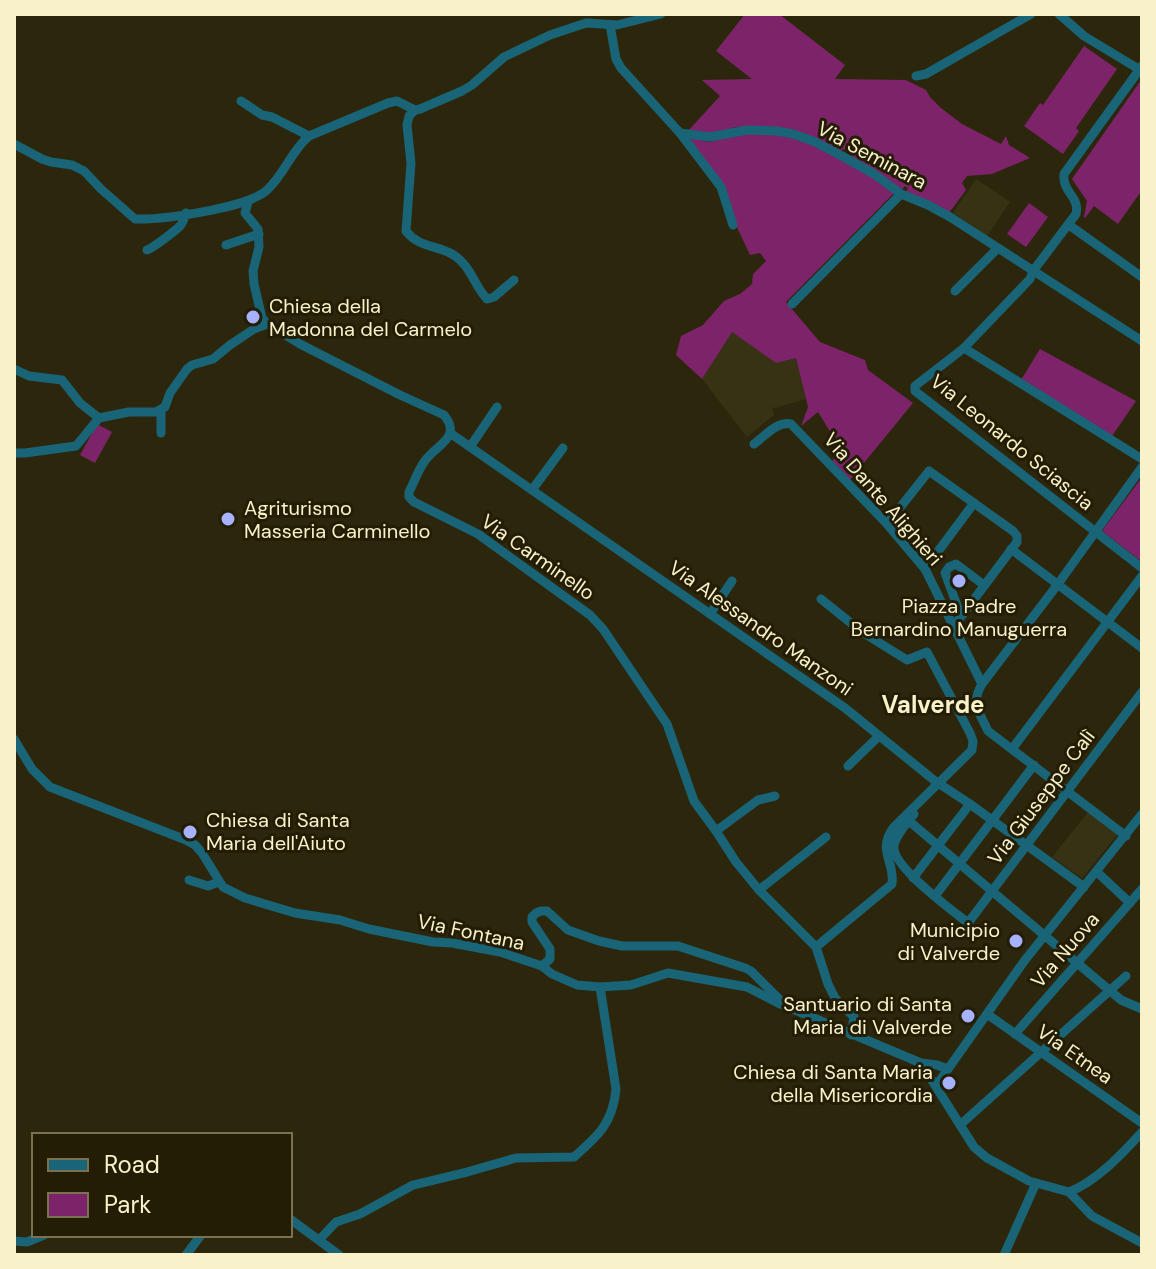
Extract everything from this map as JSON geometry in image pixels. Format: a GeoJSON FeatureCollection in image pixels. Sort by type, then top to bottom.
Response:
{"type":"FeatureCollection","features":[{"type":"Feature","properties":{"kind":"street"},"geometry":{"type":"LineString","coordinates":[[514,280],[487,299],[473,275],[454,255],[424,245],[406,231],[411,163],[409,116],[415,110],[462,91],[504,57],[550,35],[586,23],[631,23],[661,14]]}},
{"type":"Feature","properties":{"kind":"street"},"geometry":{"type":"LineString","coordinates":[[916,76],[926,74],[1031,14]]}},
{"type":"Feature","properties":{"kind":"street"},"geometry":{"type":"LineString","coordinates":[[1059,14],[1084,36],[1141,68],[1064,174],[1063,182],[1078,209],[1069,225],[1142,277]]}},
{"type":"Feature","properties":{"kind":"street"},"geometry":{"type":"LineString","coordinates":[[610,25],[616,59],[621,68],[680,133],[721,187],[733,225]]}},
{"type":"Feature","properties":{"kind":"street"},"geometry":{"type":"LineString","coordinates":[[241,101],[262,115],[309,136]]}},
{"type":"Feature","properties":{"kind":"street"},"geometry":{"type":"LineString","coordinates":[[14,144],[42,159],[72,165],[84,171],[135,219],[248,202],[269,189],[299,145],[309,136],[388,103],[397,101],[415,110]]}},
{"type":"Feature","properties":{"kind":"street","name":"Via Seminara"},"geometry":{"type":"LineString","coordinates":[[680,133],[710,137],[747,130],[777,131],[813,141],[901,194],[939,211],[1142,341]]}},
{"type":"Feature","properties":{"kind":"street"},"geometry":{"type":"LineString","coordinates":[[792,304],[901,194]]}},
{"type":"Feature","properties":{"kind":"street"},"geometry":{"type":"LineString","coordinates":[[248,202],[245,213],[259,234],[254,284],[262,318],[267,324],[337,363],[444,415],[451,427],[450,433]]}},
{"type":"Feature","properties":{"kind":"street"},"geometry":{"type":"LineString","coordinates":[[147,250],[156,247],[180,226],[186,213]]}},
{"type":"Feature","properties":{"kind":"street","name":"Via Leonardo Sciascia"},"geometry":{"type":"LineString","coordinates":[[1069,225],[1030,279],[964,348],[915,386],[915,391],[1142,568]]}},
{"type":"Feature","properties":{"kind":"street"},"geometry":{"type":"LineString","coordinates":[[226,245],[259,234]]}},
{"type":"Feature","properties":{"kind":"street"},"geometry":{"type":"LineString","coordinates":[[955,291],[997,249]]}},
{"type":"Feature","properties":{"kind":"street"},"geometry":{"type":"LineString","coordinates":[[14,453],[76,446],[99,418],[161,410],[187,369],[213,359],[254,329],[267,324]]}},
{"type":"Feature","properties":{"kind":"street"},"geometry":{"type":"LineString","coordinates":[[964,348],[1142,459]]}},
{"type":"Feature","properties":{"kind":"street"},"geometry":{"type":"LineString","coordinates":[[14,369],[29,376],[62,380],[80,403],[99,418]]}},
{"type":"Feature","properties":{"kind":"street"},"geometry":{"type":"LineString","coordinates":[[470,447],[497,407]]}},
{"type":"Feature","properties":{"kind":"street"},"geometry":{"type":"LineString","coordinates":[[161,410],[161,433]]}},
{"type":"Feature","properties":{"kind":"street","name":"Via Dante Alighieri"},"geometry":{"type":"LineString","coordinates":[[754,444],[779,425],[786,422],[791,424],[887,524],[925,569],[982,684]]}},
{"type":"Feature","properties":{"kind":"street","name":"Via Alessandro Manzoni"},"geometry":{"type":"LineString","coordinates":[[450,433],[845,708],[940,784],[1084,887]]}},
{"type":"Feature","properties":{"kind":"street","name":"Via Carminello"},"geometry":{"type":"LineString","coordinates":[[450,433],[427,459],[409,497],[478,534],[590,615],[603,629],[667,724],[694,801],[759,890],[816,947],[835,998],[854,1017],[851,1035]]}},
{"type":"Feature","properties":{"kind":"street"},"geometry":{"type":"LineString","coordinates":[[532,490],[563,448]]}},
{"type":"Feature","properties":{"kind":"street"},"geometry":{"type":"LineString","coordinates":[[1126,836],[988,731],[975,698],[982,684],[1142,467]]}},
{"type":"Feature","properties":{"kind":"street"},"geometry":{"type":"LineString","coordinates":[[887,524],[929,471],[1017,536],[1017,542],[954,626]]}},
{"type":"Feature","properties":{"kind":"street"},"geometry":{"type":"LineString","coordinates":[[925,569],[974,503]]}},
{"type":"Feature","properties":{"kind":"street"},"geometry":{"type":"LineString","coordinates":[[1011,549],[1142,648]]}},
{"type":"Feature","properties":{"kind":"street"},"geometry":{"type":"LineString","coordinates":[[962,615],[945,573],[949,567],[956,564],[984,585]]}},
{"type":"Feature","properties":{"kind":"street"},"geometry":{"type":"LineString","coordinates":[[1012,749],[1142,576]]}},
{"type":"Feature","properties":{"kind":"street"},"geometry":{"type":"LineString","coordinates":[[710,614],[732,581]]}},
{"type":"Feature","properties":{"kind":"street"},"geometry":{"type":"LineString","coordinates":[[816,947],[892,884],[894,879],[885,843],[893,828],[972,750],[973,741],[927,652],[907,660],[862,632],[821,599]]}},
{"type":"Feature","properties":{"kind":"street","name":"Via Giuseppe Calì"},"geometry":{"type":"LineString","coordinates":[[935,896],[968,923],[1142,692]]}},
{"type":"Feature","properties":{"kind":"street"},"geometry":{"type":"LineString","coordinates":[[848,766],[879,736]]}},
{"type":"Feature","properties":{"kind":"street","name":"Via Fontana"},"geometry":{"type":"LineString","coordinates":[[14,739],[32,769],[50,787],[195,845],[223,887],[245,898],[295,913],[340,920],[369,929],[500,952],[542,966],[550,959],[550,949],[532,922],[532,917],[541,911],[551,914],[568,930],[599,941],[622,946],[678,946],[745,968],[783,1005],[921,1063],[948,1069]]}},
{"type":"Feature","properties":{"kind":"street"},"geometry":{"type":"LineString","coordinates":[[921,801],[894,843],[893,852],[913,878],[935,896],[1034,765]]}},
{"type":"Feature","properties":{"kind":"street"},"geometry":{"type":"LineString","coordinates":[[716,831],[758,800],[775,796]]}},
{"type":"Feature","properties":{"kind":"street"},"geometry":{"type":"LineString","coordinates":[[913,878],[970,804]]}},
{"type":"Feature","properties":{"kind":"street"},"geometry":{"type":"LineString","coordinates":[[936,1086],[1010,979],[1142,814]]}},
{"type":"Feature","properties":{"kind":"street"},"geometry":{"type":"LineString","coordinates":[[909,821],[1121,1000],[1142,1009]]}},
{"type":"Feature","properties":{"kind":"street"},"geometry":{"type":"LineString","coordinates":[[759,890],[826,837]]}},
{"type":"Feature","properties":{"kind":"street"},"geometry":{"type":"LineString","coordinates":[[1097,872],[1130,903]]}},
{"type":"Feature","properties":{"kind":"street"},"geometry":{"type":"LineString","coordinates":[[189,880],[208,886],[219,882]]}},
{"type":"Feature","properties":{"kind":"street","name":"Via Nuova"},"geometry":{"type":"LineString","coordinates":[[1015,1034],[1142,889]]}},
{"type":"Feature","properties":{"kind":"street"},"geometry":{"type":"LineString","coordinates":[[542,966],[577,985],[600,987],[631,985],[668,973],[747,987],[783,1005]]}},
{"type":"Feature","properties":{"kind":"street"},"geometry":{"type":"LineString","coordinates":[[960,1125],[1126,976]]}},
{"type":"Feature","properties":{"kind":"street"},"geometry":{"type":"LineString","coordinates":[[319,1240],[336,1222],[360,1214],[413,1185],[516,1158],[574,1157],[598,1136],[615,1104],[616,1089],[600,987]]}},
{"type":"Feature","properties":{"kind":"street","name":"Via Etnea"},"geometry":{"type":"LineString","coordinates":[[987,1014],[1142,1123]]}},
{"type":"Feature","properties":{"kind":"street"},"geometry":{"type":"LineString","coordinates":[[921,1063],[974,1147],[987,1158],[1029,1181],[1074,1191],[1124,1151],[1142,1132]]}},
{"type":"Feature","properties":{"kind":"street"},"geometry":{"type":"LineString","coordinates":[[1004,1255],[1036,1183]]}},
{"type":"Feature","properties":{"kind":"street"},"geometry":{"type":"LineString","coordinates":[[1069,1192],[1092,1216],[1142,1243]]}},
{"type":"Feature","properties":{"kind":"street"},"geometry":{"type":"LineString","coordinates":[[292,1220],[339,1255]]}},
{"type":"Feature","properties":{"kind":"street"},"geometry":{"type":"LineString","coordinates":[[14,1241],[27,1242],[39,1237]]}},
{"type":"Feature","properties":{"kind":"street"},"geometry":{"type":"LineString","coordinates":[[185,1255],[199,1237]]}},
{"type":"Feature","properties":{"kind":"shaded area"},"geometry":{"type":"Polygon","coordinates":[[[976,179],[1010,202],[987,236],[953,213],[976,179]]]}},
{"type":"Feature","properties":{"kind":"shaded area"},"geometry":{"type":"Polygon","coordinates":[[[732,331],[776,363],[796,358],[806,399],[772,407],[774,415],[747,437],[702,379],[732,331]]]}},
{"type":"Feature","properties":{"kind":"shaded area"},"geometry":{"type":"Polygon","coordinates":[[[1089,811],[1118,834],[1082,878],[1052,857],[1089,811]]]}},
{"type":"Feature","properties":{"kind":"green space"},"geometry":{"type":"Polygon","coordinates":[[[745,14],[779,14],[845,65],[835,79],[906,80],[926,90],[941,108],[962,124],[1001,144],[1006,136],[1009,145],[1030,158],[992,174],[967,176],[962,183],[966,190],[949,213],[906,192],[908,188],[905,186],[902,190],[849,157],[844,149],[839,152],[758,127],[736,127],[710,134],[688,131],[720,96],[702,80],[752,79],[716,51],[745,14]]]}},
{"type":"Feature","properties":{"kind":"green space"},"geometry":{"type":"Polygon","coordinates":[[[1084,46],[1117,69],[1076,128],[1079,131],[1063,154],[1024,126],[1040,103],[1043,105],[1084,46]]]}},
{"type":"Feature","properties":{"kind":"green space"},"geometry":{"type":"Polygon","coordinates":[[[1141,80],[1142,190],[1118,224],[1094,206],[1085,218],[1087,201],[1072,179],[1141,80]]]}},
{"type":"Feature","properties":{"kind":"green space"},"geometry":{"type":"Polygon","coordinates":[[[738,133],[777,135],[811,145],[855,166],[895,192],[786,302],[820,342],[865,360],[868,370],[913,403],[850,480],[832,461],[842,451],[818,412],[801,426],[808,407],[796,358],[776,363],[732,332],[702,379],[676,355],[681,336],[703,325],[724,301],[752,284],[753,274],[766,261],[760,253],[750,255],[736,225],[725,189],[688,137],[710,142],[738,133]]]}},
{"type":"Feature","properties":{"kind":"green space"},"geometry":{"type":"Polygon","coordinates":[[[1029,203],[1048,217],[1026,247],[1007,234],[1029,203]]]}},
{"type":"Feature","properties":{"kind":"green space"},"geometry":{"type":"Polygon","coordinates":[[[1040,349],[1136,401],[1112,436],[1021,380],[1040,349]]]}},
{"type":"Feature","properties":{"kind":"green space"},"geometry":{"type":"Polygon","coordinates":[[[97,424],[112,432],[95,463],[80,455],[97,424]]]}},
{"type":"Feature","properties":{"kind":"green space"},"geometry":{"type":"Polygon","coordinates":[[[1142,477],[1142,562],[1102,531],[1142,477]]]}},
{"type":"Feature","properties":{"kind":"place","name":"Chiesa della Madonna del Carmelo"},"geometry":{"type":"Point","coordinates":[253,317]}},
{"type":"Feature","properties":{"kind":"place","name":"Agriturismo Masseria Carminello"},"geometry":{"type":"Point","coordinates":[228,519]}},
{"type":"Feature","properties":{"kind":"place","name":"Piazza Padre Bernardino Manuguerra"},"geometry":{"type":"Point","coordinates":[959,581]}},
{"type":"Feature","properties":{"kind":"place","name":"Chiesa di Santa Maria dell'Aiuto"},"geometry":{"type":"Point","coordinates":[190,832]}},
{"type":"Feature","properties":{"kind":"place","name":"Municipio di Valverde"},"geometry":{"type":"Point","coordinates":[1016,941]}},
{"type":"Feature","properties":{"kind":"place","name":"Santuario di Santa Maria di Valverde"},"geometry":{"type":"Point","coordinates":[968,1016]}},
{"type":"Feature","properties":{"kind":"place","name":"Chiesa di Santa Maria della Misericordia"},"geometry":{"type":"Point","coordinates":[949,1083]}},
{"type":"Feature","properties":{"kind":"district","name":"Valverde"},"geometry":{"type":"Point","coordinates":[933,705]}}]}
